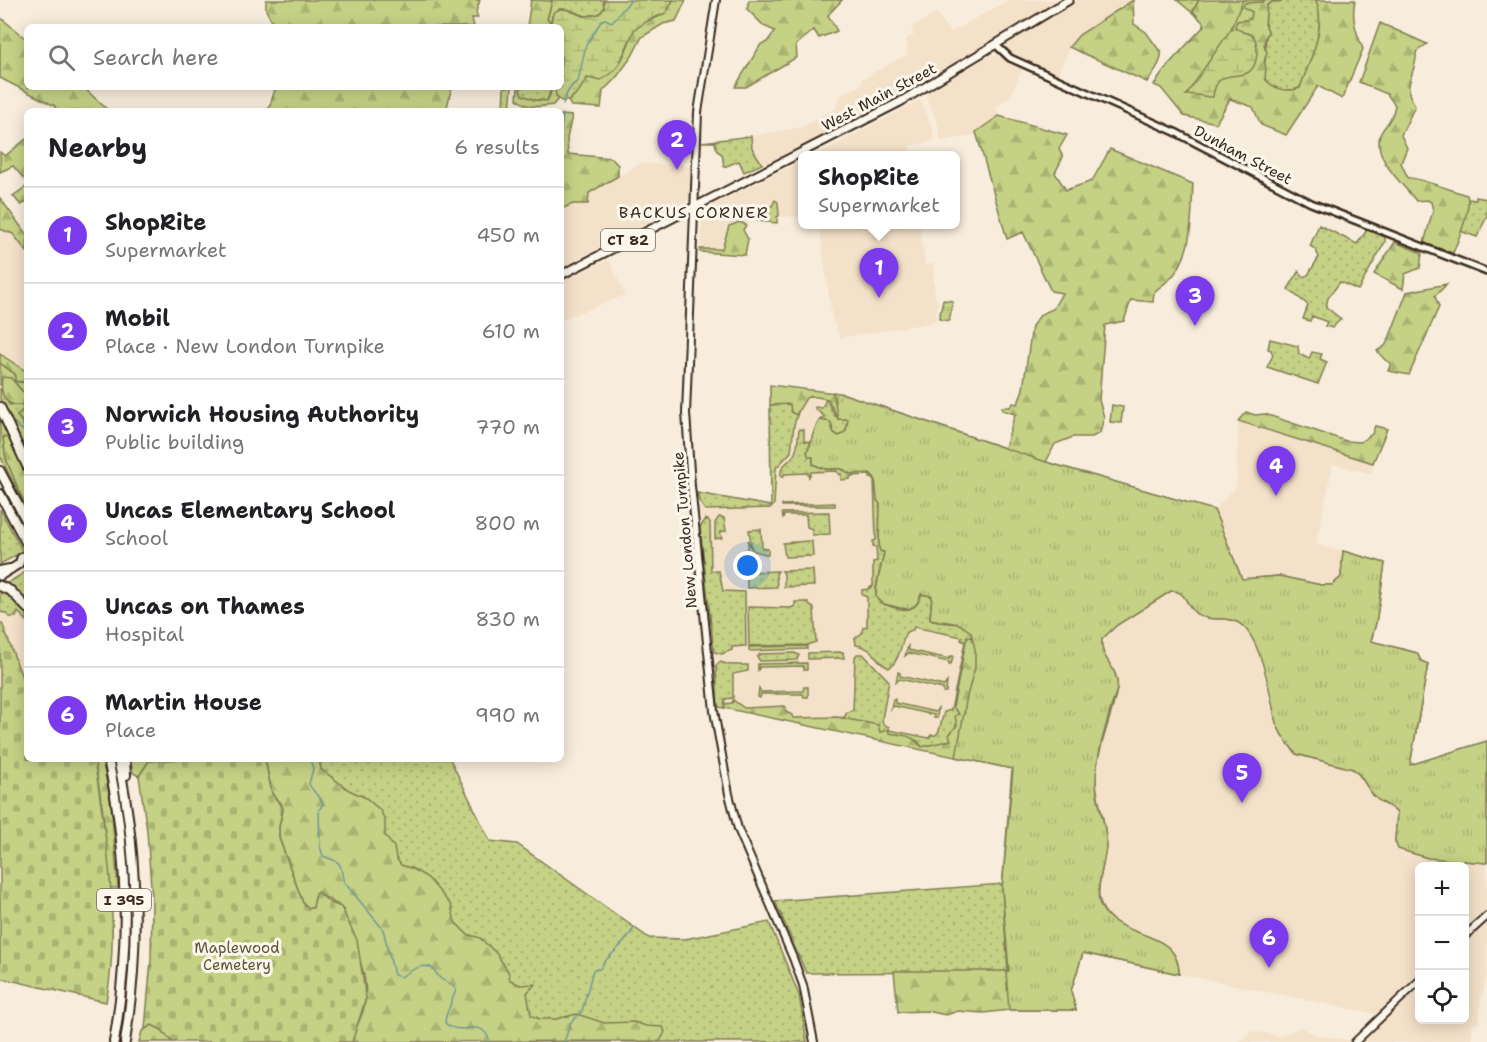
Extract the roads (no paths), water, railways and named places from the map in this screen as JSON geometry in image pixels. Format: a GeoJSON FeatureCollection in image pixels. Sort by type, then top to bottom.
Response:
{"type":"FeatureCollection","features":[{"type":"Feature","properties":{"kind":"highway"},"geometry":{"type":"LineString","coordinates":[[0,407],[24,459]]}},
{"type":"Feature","properties":{"kind":"highway"},"geometry":{"type":"LineString","coordinates":[[0,471],[24,516]]}},
{"type":"Feature","properties":{"kind":"highway"},"geometry":{"type":"LineString","coordinates":[[0,494],[24,539]]}},
{"type":"Feature","properties":{"kind":"highway"},"geometry":{"type":"LineString","coordinates":[[0,574],[10,569]]}},
{"type":"Feature","properties":{"kind":"highway"},"geometry":{"type":"LineString","coordinates":[[0,586],[11,591],[24,605]]}},
{"type":"Feature","properties":{"kind":"highway","name":"I 395"},"geometry":{"type":"LineString","coordinates":[[108,762],[119,828],[124,903],[123,973],[114,1042]]}},
{"type":"Feature","properties":{"kind":"highway","name":"I 395"},"geometry":{"type":"LineString","coordinates":[[119,762],[132,849],[135,915],[134,972],[125,1042]]}},
{"type":"Feature","properties":{"kind":"highway"},"geometry":{"type":"LineString","coordinates":[[125,762],[125,794]]}},
{"type":"Feature","properties":{"kind":"main road","name":"New London Turnpike"},"geometry":{"type":"LineString","coordinates":[[716,0],[698,112],[686,413],[691,486],[714,711],[729,794],[738,829],[793,958],[802,985],[814,1042]]}},
{"type":"Feature","properties":{"kind":"main road","name":"West Main Street"},"geometry":{"type":"LineString","coordinates":[[804,151],[882,112],[1069,0]]}},
{"type":"Feature","properties":{"kind":"main road","name":"West Main Street"},"geometry":{"type":"LineString","coordinates":[[695,205],[798,154]]}},
{"type":"Feature","properties":{"kind":"main road","name":"CT 82"},"geometry":{"type":"LineString","coordinates":[[564,273],[695,205]]}},
{"type":"Feature","properties":{"kind":"main road"},"geometry":{"type":"LineString","coordinates":[[10,569],[23,564]]}},
{"type":"Feature","properties":{"kind":"main road"},"geometry":{"type":"LineString","coordinates":[[1469,932],[1487,916]]}},
{"type":"Feature","properties":{"kind":"main road"},"geometry":{"type":"LineString","coordinates":[[1355,1042],[1415,984]]}},
{"type":"Feature","properties":{"kind":"street","name":"Dunham Street"},"geometry":{"type":"LineString","coordinates":[[996,45],[1010,58],[1174,132],[1311,203],[1487,272]]}},
{"type":"Feature","properties":{"kind":"waterway"},"geometry":{"type":"LineString","coordinates":[[563,105],[568,91],[578,81],[586,45],[602,20],[612,22],[631,0]]}},
{"type":"Feature","properties":{"kind":"waterway"},"geometry":{"type":"LineString","coordinates":[[13,422],[24,431]]}},
{"type":"Feature","properties":{"kind":"waterway"},"geometry":{"type":"LineString","coordinates":[[311,762],[313,769],[309,784],[323,804],[319,810],[320,846],[323,856],[340,865],[344,882],[383,929],[394,975],[401,977],[424,966],[432,968],[440,978],[452,984],[456,990],[445,1023],[458,1029],[482,1029],[490,1042]]}},
{"type":"Feature","properties":{"kind":"waterway"},"geometry":{"type":"LineString","coordinates":[[564,1042],[571,1022],[582,1011],[593,970],[600,969],[635,927]]}},
{"type":"Feature","properties":{"kind":"place","name":"Mobil"},"geometry":{"type":"Point","coordinates":[677,170]}},
{"type":"Feature","properties":{"kind":"place","name":"ShopRite"},"geometry":{"type":"Point","coordinates":[879,298]}},
{"type":"Feature","properties":{"kind":"place","name":"Norwich Housing Authority"},"geometry":{"type":"Point","coordinates":[1195,326]}},
{"type":"Feature","properties":{"kind":"place","name":"Uncas Elementary School"},"geometry":{"type":"Point","coordinates":[1276,496]}},
{"type":"Feature","properties":{"kind":"place","name":"Uncas on Thames"},"geometry":{"type":"Point","coordinates":[1242,803]}},
{"type":"Feature","properties":{"kind":"place","name":"Martin House"},"geometry":{"type":"Point","coordinates":[1269,968]}},
{"type":"Feature","properties":{"kind":"district","name":"BACKUS CORNER"},"geometry":{"type":"Point","coordinates":[694,212]}},
{"type":"Feature","properties":{"kind":"park label","name":"Maplewood Cemetery"},"geometry":{"type":"Point","coordinates":[237,956]}}]}
